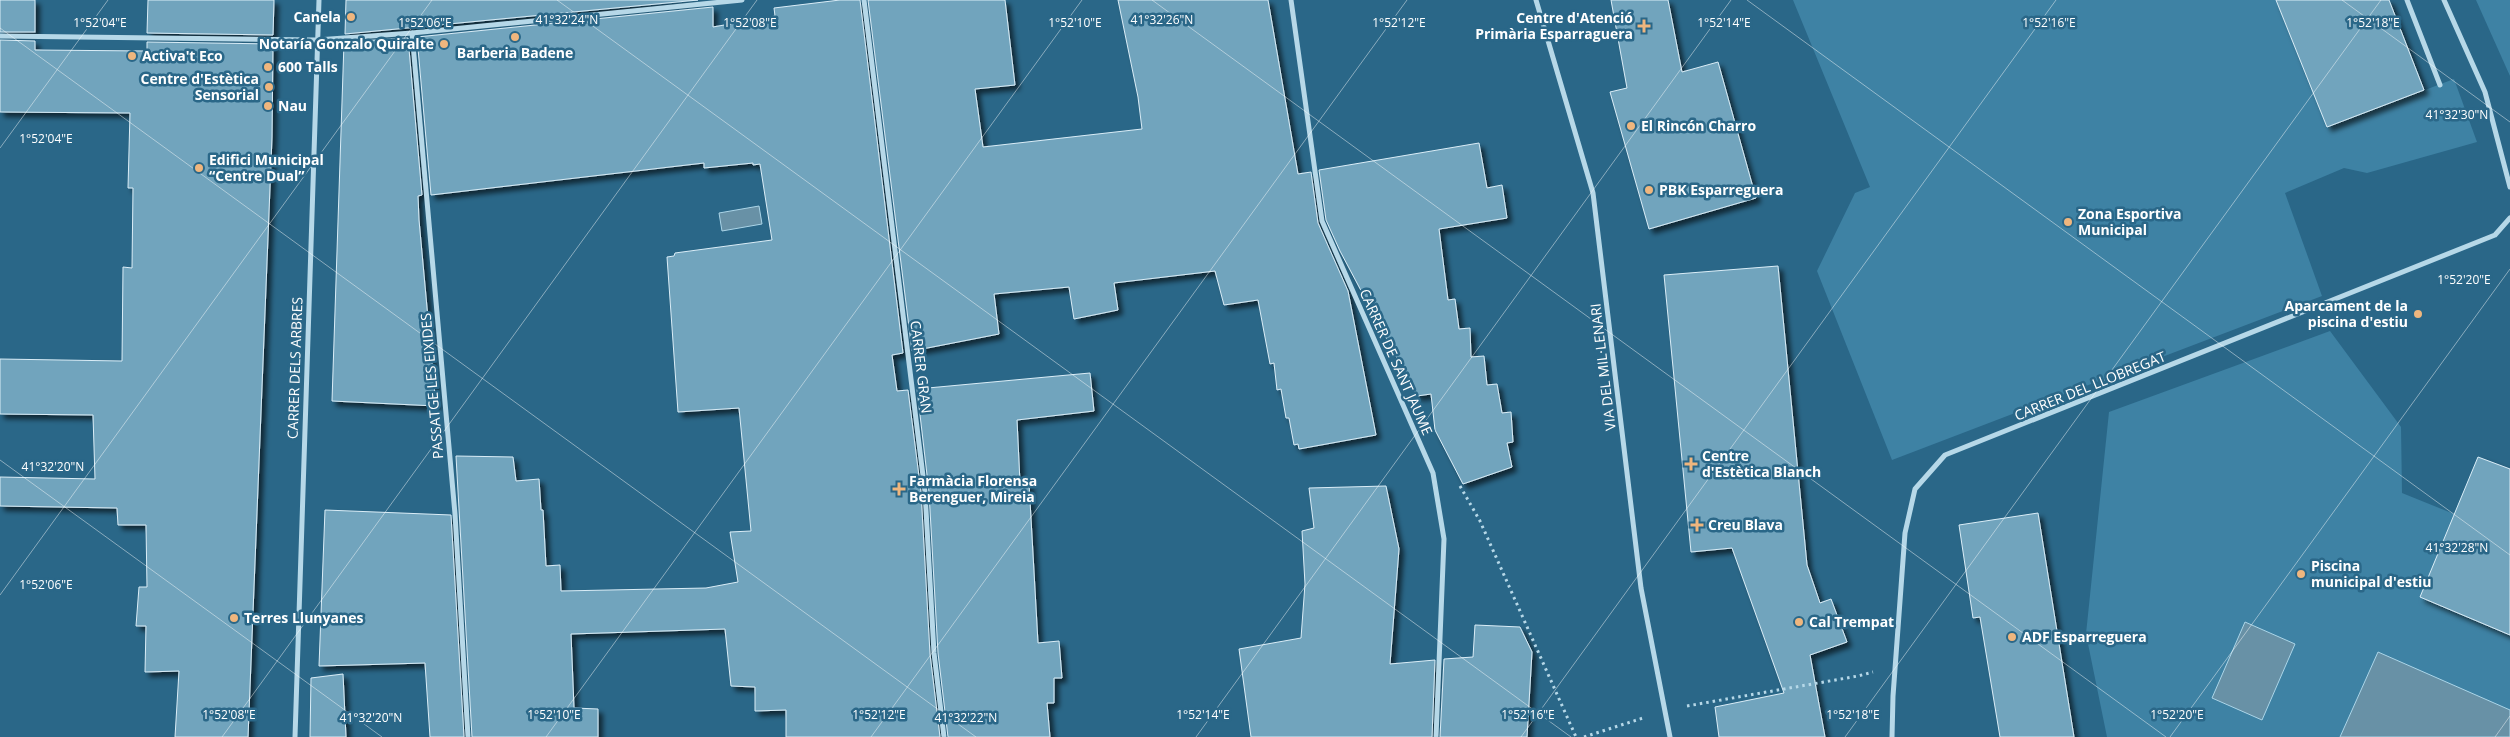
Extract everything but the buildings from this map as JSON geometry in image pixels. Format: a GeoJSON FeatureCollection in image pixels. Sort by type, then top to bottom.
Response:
{"type":"FeatureCollection","features":[{"type":"Feature","properties":{"kind":"street","name":"CARRER DELS ARBRES"},"geometry":{"type":"LineString","coordinates":[[295,737],[319,0]]}},
{"type":"Feature","properties":{"kind":"street"},"geometry":{"type":"LineString","coordinates":[[0,36],[317,40],[412,33],[742,0]]}},
{"type":"Feature","properties":{"kind":"street","name":"CARRER GRAN"},"geometry":{"type":"LineString","coordinates":[[864,0],[925,492],[934,653],[944,737]]}},
{"type":"Feature","properties":{"kind":"street","name":"CARRER DE SANT JAUME"},"geometry":{"type":"LineString","coordinates":[[1290,0],[1322,221],[1432,473],[1444,538],[1436,737]]}},
{"type":"Feature","properties":{"kind":"street","name":"VIA DEL MIL·LENARI"},"geometry":{"type":"LineString","coordinates":[[1536,0],[1593,193],[1641,588],[1670,737]]}},
{"type":"Feature","properties":{"kind":"street"},"geometry":{"type":"LineString","coordinates":[[2407,0],[2440,85]]}},
{"type":"Feature","properties":{"kind":"street"},"geometry":{"type":"LineString","coordinates":[[2444,0],[2485,92],[2510,187]]}},
{"type":"Feature","properties":{"kind":"street","name":"PASSATGE LES EIXIDES"},"geometry":{"type":"LineString","coordinates":[[412,33],[455,514],[468,737]]}},
{"type":"Feature","properties":{"kind":"street","name":"CARRER DEL LLOBREGAT"},"geometry":{"type":"LineString","coordinates":[[1892,737],[1892,696],[1905,533],[1915,489],[1945,455],[2495,235],[2510,218]]}},
{"type":"Feature","properties":{"kind":"path"},"geometry":{"type":"LineString","coordinates":[[1456,479],[1480,521],[1576,737]]}},
{"type":"Feature","properties":{"kind":"path"},"geometry":{"type":"LineString","coordinates":[[1665,710],[1858,676]]}},
{"type":"Feature","properties":{"kind":"path"},"geometry":{"type":"LineString","coordinates":[[1584,737],[1630,722]]}},
{"type":"Feature","properties":{"kind":"shaded area","name":"Zona Esportiva Municipal"},"geometry":{"type":"Polygon","coordinates":[[[1793,0],[2276,0],[2327,127],[2454,79],[2477,142],[2367,173],[2344,168],[2285,193],[2322,296],[1892,460],[1817,271],[1855,193],[1870,187],[1793,0]]]}},
{"type":"Feature","properties":{"kind":"shaded area"},"geometry":{"type":"Polygon","coordinates":[[[2476,0],[2510,0],[2510,76],[2476,0]]]}},
{"type":"Feature","properties":{"kind":"shaded area"},"geometry":{"type":"Polygon","coordinates":[[[759,206],[762,224],[722,231],[719,213],[759,206]]]}},
{"type":"Feature","properties":{"kind":"shaded area","name":"Piscina municipal d'estiu"},"geometry":{"type":"Polygon","coordinates":[[[2330,331],[2401,427],[2402,493],[2454,514],[2478,457],[2510,469],[2510,737],[2107,737],[2086,634],[2109,412],[2330,331]]]}},
{"type":"Feature","properties":{"kind":"shaded area"},"geometry":{"type":"Polygon","coordinates":[[[2245,622],[2295,644],[2262,720],[2212,698],[2245,622]]]}},
{"type":"Feature","properties":{"kind":"shaded area"},"geometry":{"type":"Polygon","coordinates":[[[2378,652],[2510,710],[2510,737],[2340,737],[2378,652]]]}},
{"type":"Feature","properties":{"kind":"place","name":"Canela"},"geometry":{"type":"Point","coordinates":[351,17]}},
{"type":"Feature","properties":{"kind":"place","name":"Centre d'Atenció Primària Esparraguera"},"geometry":{"type":"Point","coordinates":[1644,26]}},
{"type":"Feature","properties":{"kind":"place","name":"Barberia Badene"},"geometry":{"type":"Point","coordinates":[515,37]}},
{"type":"Feature","properties":{"kind":"place","name":"Notaría Gonzalo Quiralte"},"geometry":{"type":"Point","coordinates":[444,44]}},
{"type":"Feature","properties":{"kind":"place","name":"Activa't Eco"},"geometry":{"type":"Point","coordinates":[132,56]}},
{"type":"Feature","properties":{"kind":"place","name":"600 Talls"},"geometry":{"type":"Point","coordinates":[268,67]}},
{"type":"Feature","properties":{"kind":"place","name":"Centre d'Estètica Sensorial"},"geometry":{"type":"Point","coordinates":[269,87]}},
{"type":"Feature","properties":{"kind":"place","name":"Nau"},"geometry":{"type":"Point","coordinates":[268,106]}},
{"type":"Feature","properties":{"kind":"place","name":"El Rincón Charro"},"geometry":{"type":"Point","coordinates":[1631,126]}},
{"type":"Feature","properties":{"kind":"place","name":"Edifici Municipal “Centre Dual”"},"geometry":{"type":"Point","coordinates":[199,168]}},
{"type":"Feature","properties":{"kind":"place","name":"PBK Esparreguera"},"geometry":{"type":"Point","coordinates":[1649,190]}},
{"type":"Feature","properties":{"kind":"place","name":"Zona Esportiva Municipal"},"geometry":{"type":"Point","coordinates":[2068,222]}},
{"type":"Feature","properties":{"kind":"place","name":"Aparcament de la piscina d'estiu"},"geometry":{"type":"Point","coordinates":[2418,314]}},
{"type":"Feature","properties":{"kind":"place","name":"Centre d'Estètica Blanch"},"geometry":{"type":"Point","coordinates":[1691,464]}},
{"type":"Feature","properties":{"kind":"place","name":"Farmàcia Florensa Berenguer, Mireia"},"geometry":{"type":"Point","coordinates":[899,489]}},
{"type":"Feature","properties":{"kind":"place","name":"Creu Blava"},"geometry":{"type":"Point","coordinates":[1697,525]}},
{"type":"Feature","properties":{"kind":"place","name":"Piscina municipal d'estiu"},"geometry":{"type":"Point","coordinates":[2301,574]}},
{"type":"Feature","properties":{"kind":"place","name":"Terres Llunyanes"},"geometry":{"type":"Point","coordinates":[234,618]}},
{"type":"Feature","properties":{"kind":"place","name":"Cal Trempat"},"geometry":{"type":"Point","coordinates":[1799,622]}},
{"type":"Feature","properties":{"kind":"place","name":"ADF Esparreguera"},"geometry":{"type":"Point","coordinates":[2012,637]}}]}
